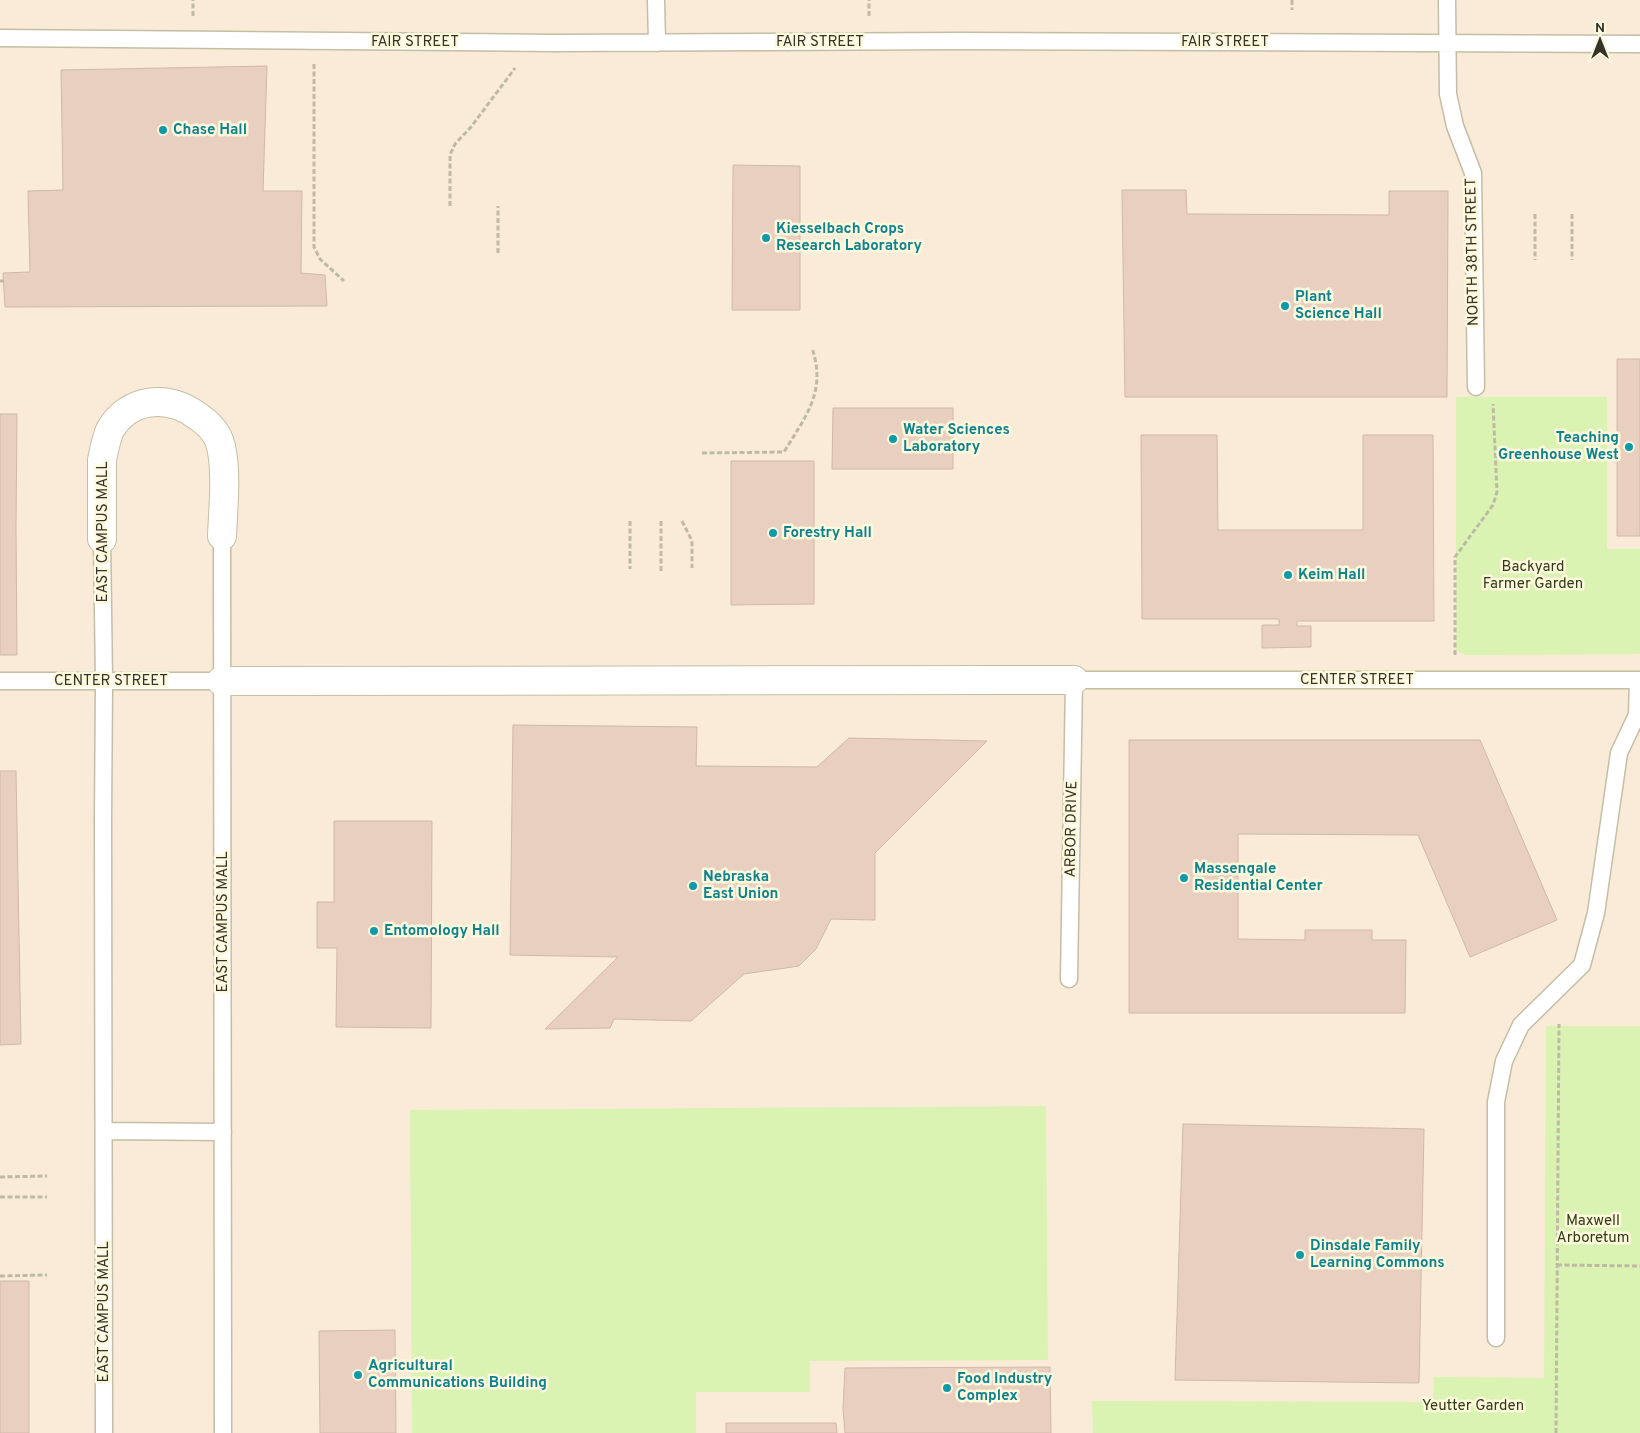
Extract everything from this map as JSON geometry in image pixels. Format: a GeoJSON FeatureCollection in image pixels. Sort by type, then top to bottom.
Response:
{"type":"FeatureCollection","features":[{"type":"Feature","properties":{"kind":"street","name":"EAST CAMPUS MALL"},"geometry":{"type":"LineString","coordinates":[[102,539],[102,460],[104,447],[111,430],[125,413],[144,403],[163,401],[186,408],[206,422],[219,439],[223,462],[222,536]]}},
{"type":"Feature","properties":{"kind":"street"},"geometry":{"type":"LineString","coordinates":[[222,681],[1074,680]]}},
{"type":"Feature","properties":{"kind":"lane"},"geometry":{"type":"LineString","coordinates":[[656,0],[657,43]]}},
{"type":"Feature","properties":{"kind":"lane","name":"NORTH 38TH STREET"},"geometry":{"type":"LineString","coordinates":[[1447,0],[1448,94],[1456,126],[1472,173],[1476,387]]}},
{"type":"Feature","properties":{"kind":"lane","name":"FAIR STREET"},"geometry":{"type":"LineString","coordinates":[[0,38],[657,43],[981,41],[1640,44]]}},
{"type":"Feature","properties":{"kind":"lane","name":"EAST CAMPUS MALL"},"geometry":{"type":"LineString","coordinates":[[222,536],[223,1433]]}},
{"type":"Feature","properties":{"kind":"lane","name":"EAST CAMPUS MALL"},"geometry":{"type":"LineString","coordinates":[[102,539],[104,681],[104,1433]]}},
{"type":"Feature","properties":{"kind":"lane","name":"CENTER STREET"},"geometry":{"type":"LineString","coordinates":[[1074,680],[1639,680]]}},
{"type":"Feature","properties":{"kind":"lane","name":"ARBOR DRIVE"},"geometry":{"type":"LineString","coordinates":[[1069,979],[1074,680]]}},
{"type":"Feature","properties":{"kind":"lane"},"geometry":{"type":"LineString","coordinates":[[1496,1338],[1496,1102],[1504,1061],[1521,1024],[1582,965],[1596,913],[1620,752],[1637,715],[1639,680]]}},
{"type":"Feature","properties":{"kind":"lane","name":"CENTER STREET"},"geometry":{"type":"LineString","coordinates":[[0,681],[222,681]]}},
{"type":"Feature","properties":{"kind":"lane"},"geometry":{"type":"LineString","coordinates":[[104,1131],[223,1132]]}},
{"type":"Feature","properties":{"kind":"path"},"geometry":{"type":"LineString","coordinates":[[868,16],[869,0]]}},
{"type":"Feature","properties":{"kind":"path"},"geometry":{"type":"LineString","coordinates":[[1292,0],[1292,10]]}},
{"type":"Feature","properties":{"kind":"path"},"geometry":{"type":"LineString","coordinates":[[314,59],[314,247],[320,259],[344,281]]}},
{"type":"Feature","properties":{"kind":"path"},"geometry":{"type":"LineString","coordinates":[[450,206],[450,155],[455,144],[471,127],[516,67]]}},
{"type":"Feature","properties":{"kind":"path"},"geometry":{"type":"LineString","coordinates":[[498,206],[498,253]]}},
{"type":"Feature","properties":{"kind":"path"},"geometry":{"type":"LineString","coordinates":[[1535,214],[1536,260]]}},
{"type":"Feature","properties":{"kind":"path"},"geometry":{"type":"LineString","coordinates":[[1572,214],[1572,260]]}},
{"type":"Feature","properties":{"kind":"path"},"geometry":{"type":"LineString","coordinates":[[702,453],[784,452],[810,409],[816,393],[816,360],[812,348]]}},
{"type":"Feature","properties":{"kind":"path"},"geometry":{"type":"LineString","coordinates":[[1456,661],[1456,558],[1493,505],[1497,492],[1492,401]]}},
{"type":"Feature","properties":{"kind":"path"},"geometry":{"type":"LineString","coordinates":[[630,521],[630,569]]}},
{"type":"Feature","properties":{"kind":"path"},"geometry":{"type":"LineString","coordinates":[[661,521],[661,571]]}},
{"type":"Feature","properties":{"kind":"path"},"geometry":{"type":"LineString","coordinates":[[682,521],[692,541],[692,568]]}},
{"type":"Feature","properties":{"kind":"path"},"geometry":{"type":"LineString","coordinates":[[1556,1433],[1559,1024]]}},
{"type":"Feature","properties":{"kind":"path"},"geometry":{"type":"LineString","coordinates":[[0,1176],[47,1176]]}},
{"type":"Feature","properties":{"kind":"path"},"geometry":{"type":"LineString","coordinates":[[0,1197],[47,1197]]}},
{"type":"Feature","properties":{"kind":"path"},"geometry":{"type":"LineString","coordinates":[[1557,1264],[1640,1266]]}},
{"type":"Feature","properties":{"kind":"path"},"geometry":{"type":"LineString","coordinates":[[0,1276],[47,1275]]}},
{"type":"Feature","properties":{"kind":"shaded area"},"geometry":{"type":"Polygon","coordinates":[[[0,0],[1640,0],[1640,1433],[0,1433],[0,0]]]}},
{"type":"Feature","properties":{"kind":"green space","name":"Backyard Farmer Garden"},"geometry":{"type":"Polygon","coordinates":[[[1456,397],[1607,397],[1607,549],[1640,549],[1640,654],[1466,655],[1456,650],[1456,397]]]}},
{"type":"Feature","properties":{"kind":"green space","name":"Maxwell Arboretum"},"geometry":{"type":"Polygon","coordinates":[[[1546,1026],[1640,1026],[1640,1433],[1093,1433],[1092,1401],[1433,1402],[1434,1377],[1544,1378],[1546,1026]]]}},
{"type":"Feature","properties":{"kind":"green space"},"geometry":{"type":"Polygon","coordinates":[[[1046,1106],[1048,1360],[810,1361],[810,1392],[696,1392],[696,1433],[412,1433],[410,1110],[1046,1106]]]}},
{"type":"Feature","properties":{"kind":"building","name":"Chase Hall"},"geometry":{"type":"Polygon","coordinates":[[[267,66],[263,191],[302,191],[301,273],[325,275],[327,306],[5,307],[3,273],[30,272],[28,191],[63,190],[61,70],[267,66]]]}},
{"type":"Feature","properties":{"kind":"building","name":"Kiesselbach Crops Research Laboratory"},"geometry":{"type":"Polygon","coordinates":[[[733,165],[800,166],[800,310],[732,310],[733,165]]]}},
{"type":"Feature","properties":{"kind":"building","name":"Plant Science Hall"},"geometry":{"type":"Polygon","coordinates":[[[1122,190],[1186,190],[1187,214],[1389,215],[1389,191],[1448,191],[1447,397],[1125,397],[1122,190]]]}},
{"type":"Feature","properties":{"kind":"building","name":"Teaching Greenhouse West"},"geometry":{"type":"Polygon","coordinates":[[[1617,359],[1640,359],[1640,536],[1617,536],[1617,359]]]}},
{"type":"Feature","properties":{"kind":"building","name":"Water Sciences Laboratory"},"geometry":{"type":"Polygon","coordinates":[[[833,408],[953,408],[953,469],[832,469],[833,408]]]}},
{"type":"Feature","properties":{"kind":"building"},"geometry":{"type":"Polygon","coordinates":[[[0,414],[17,414],[17,655],[0,655],[0,414]]]}},
{"type":"Feature","properties":{"kind":"building","name":"Keim Hall"},"geometry":{"type":"Polygon","coordinates":[[[1141,435],[1217,435],[1218,530],[1363,530],[1363,435],[1433,435],[1434,621],[1297,621],[1297,626],[1311,626],[1311,647],[1262,648],[1262,625],[1279,625],[1279,619],[1142,619],[1141,435]]]}},
{"type":"Feature","properties":{"kind":"building","name":"Forestry Hall"},"geometry":{"type":"Polygon","coordinates":[[[731,461],[814,461],[814,604],[731,605],[731,461]]]}},
{"type":"Feature","properties":{"kind":"building","name":"Nebraska East Union"},"geometry":{"type":"Polygon","coordinates":[[[513,725],[697,727],[696,766],[817,767],[849,738],[987,741],[875,853],[875,920],[831,919],[816,949],[799,966],[744,974],[691,1021],[614,1019],[610,1028],[545,1029],[618,957],[510,955],[513,725]]]}},
{"type":"Feature","properties":{"kind":"building","name":"Massengale Residential Center"},"geometry":{"type":"Polygon","coordinates":[[[1129,740],[1480,740],[1557,920],[1470,957],[1418,835],[1238,834],[1238,939],[1305,940],[1305,930],[1372,930],[1372,940],[1406,940],[1405,1013],[1129,1013],[1129,740]]]}},
{"type":"Feature","properties":{"kind":"building"},"geometry":{"type":"Polygon","coordinates":[[[0,771],[16,771],[21,1044],[0,1045],[0,771]]]}},
{"type":"Feature","properties":{"kind":"building","name":"Entomology Hall"},"geometry":{"type":"Polygon","coordinates":[[[334,821],[432,821],[431,1028],[336,1027],[337,948],[317,948],[317,902],[334,902],[334,821]]]}},
{"type":"Feature","properties":{"kind":"building","name":"Dinsdale Family Learning Commons"},"geometry":{"type":"Polygon","coordinates":[[[1183,1124],[1424,1129],[1419,1383],[1175,1380],[1183,1124]]]}},
{"type":"Feature","properties":{"kind":"building"},"geometry":{"type":"Polygon","coordinates":[[[0,1281],[29,1281],[29,1433],[0,1433],[0,1281]]]}},
{"type":"Feature","properties":{"kind":"building","name":"Agricultural Communications Building"},"geometry":{"type":"Polygon","coordinates":[[[395,1330],[396,1433],[320,1433],[319,1331],[395,1330]]]}},
{"type":"Feature","properties":{"kind":"building","name":"Food Industry Complex"},"geometry":{"type":"Polygon","coordinates":[[[1050,1367],[1051,1433],[845,1433],[843,1408],[845,1368],[1050,1367]]]}},
{"type":"Feature","properties":{"kind":"building"},"geometry":{"type":"Polygon","coordinates":[[[726,1423],[836,1423],[837,1433],[726,1433],[726,1423]]]}},
{"type":"Feature","properties":{"kind":"place","name":"Chase Hall"},"geometry":{"type":"Point","coordinates":[163,130]}},
{"type":"Feature","properties":{"kind":"place","name":"Kiesselbach Crops Research Laboratory"},"geometry":{"type":"Point","coordinates":[766,238]}},
{"type":"Feature","properties":{"kind":"place","name":"Plant Science Hall"},"geometry":{"type":"Point","coordinates":[1285,306]}},
{"type":"Feature","properties":{"kind":"place","name":"Water Sciences Laboratory"},"geometry":{"type":"Point","coordinates":[893,439]}},
{"type":"Feature","properties":{"kind":"place","name":"Teaching Greenhouse West"},"geometry":{"type":"Point","coordinates":[1629,447]}},
{"type":"Feature","properties":{"kind":"place","name":"Forestry Hall"},"geometry":{"type":"Point","coordinates":[773,533]}},
{"type":"Feature","properties":{"kind":"place","name":"Keim Hall"},"geometry":{"type":"Point","coordinates":[1288,575]}},
{"type":"Feature","properties":{"kind":"place","name":"Massengale Residential Center"},"geometry":{"type":"Point","coordinates":[1184,878]}},
{"type":"Feature","properties":{"kind":"place","name":"Nebraska East Union"},"geometry":{"type":"Point","coordinates":[693,886]}},
{"type":"Feature","properties":{"kind":"place","name":"Entomology Hall"},"geometry":{"type":"Point","coordinates":[374,931]}},
{"type":"Feature","properties":{"kind":"place","name":"Dinsdale Family Learning Commons"},"geometry":{"type":"Point","coordinates":[1300,1255]}},
{"type":"Feature","properties":{"kind":"place","name":"Agricultural Communications Building"},"geometry":{"type":"Point","coordinates":[358,1375]}},
{"type":"Feature","properties":{"kind":"place","name":"Food Industry Complex"},"geometry":{"type":"Point","coordinates":[947,1388]}},
{"type":"Feature","properties":{"kind":"park label","name":"Yeutter Garden"},"geometry":{"type":"Point","coordinates":[1473,1406]}}]}
